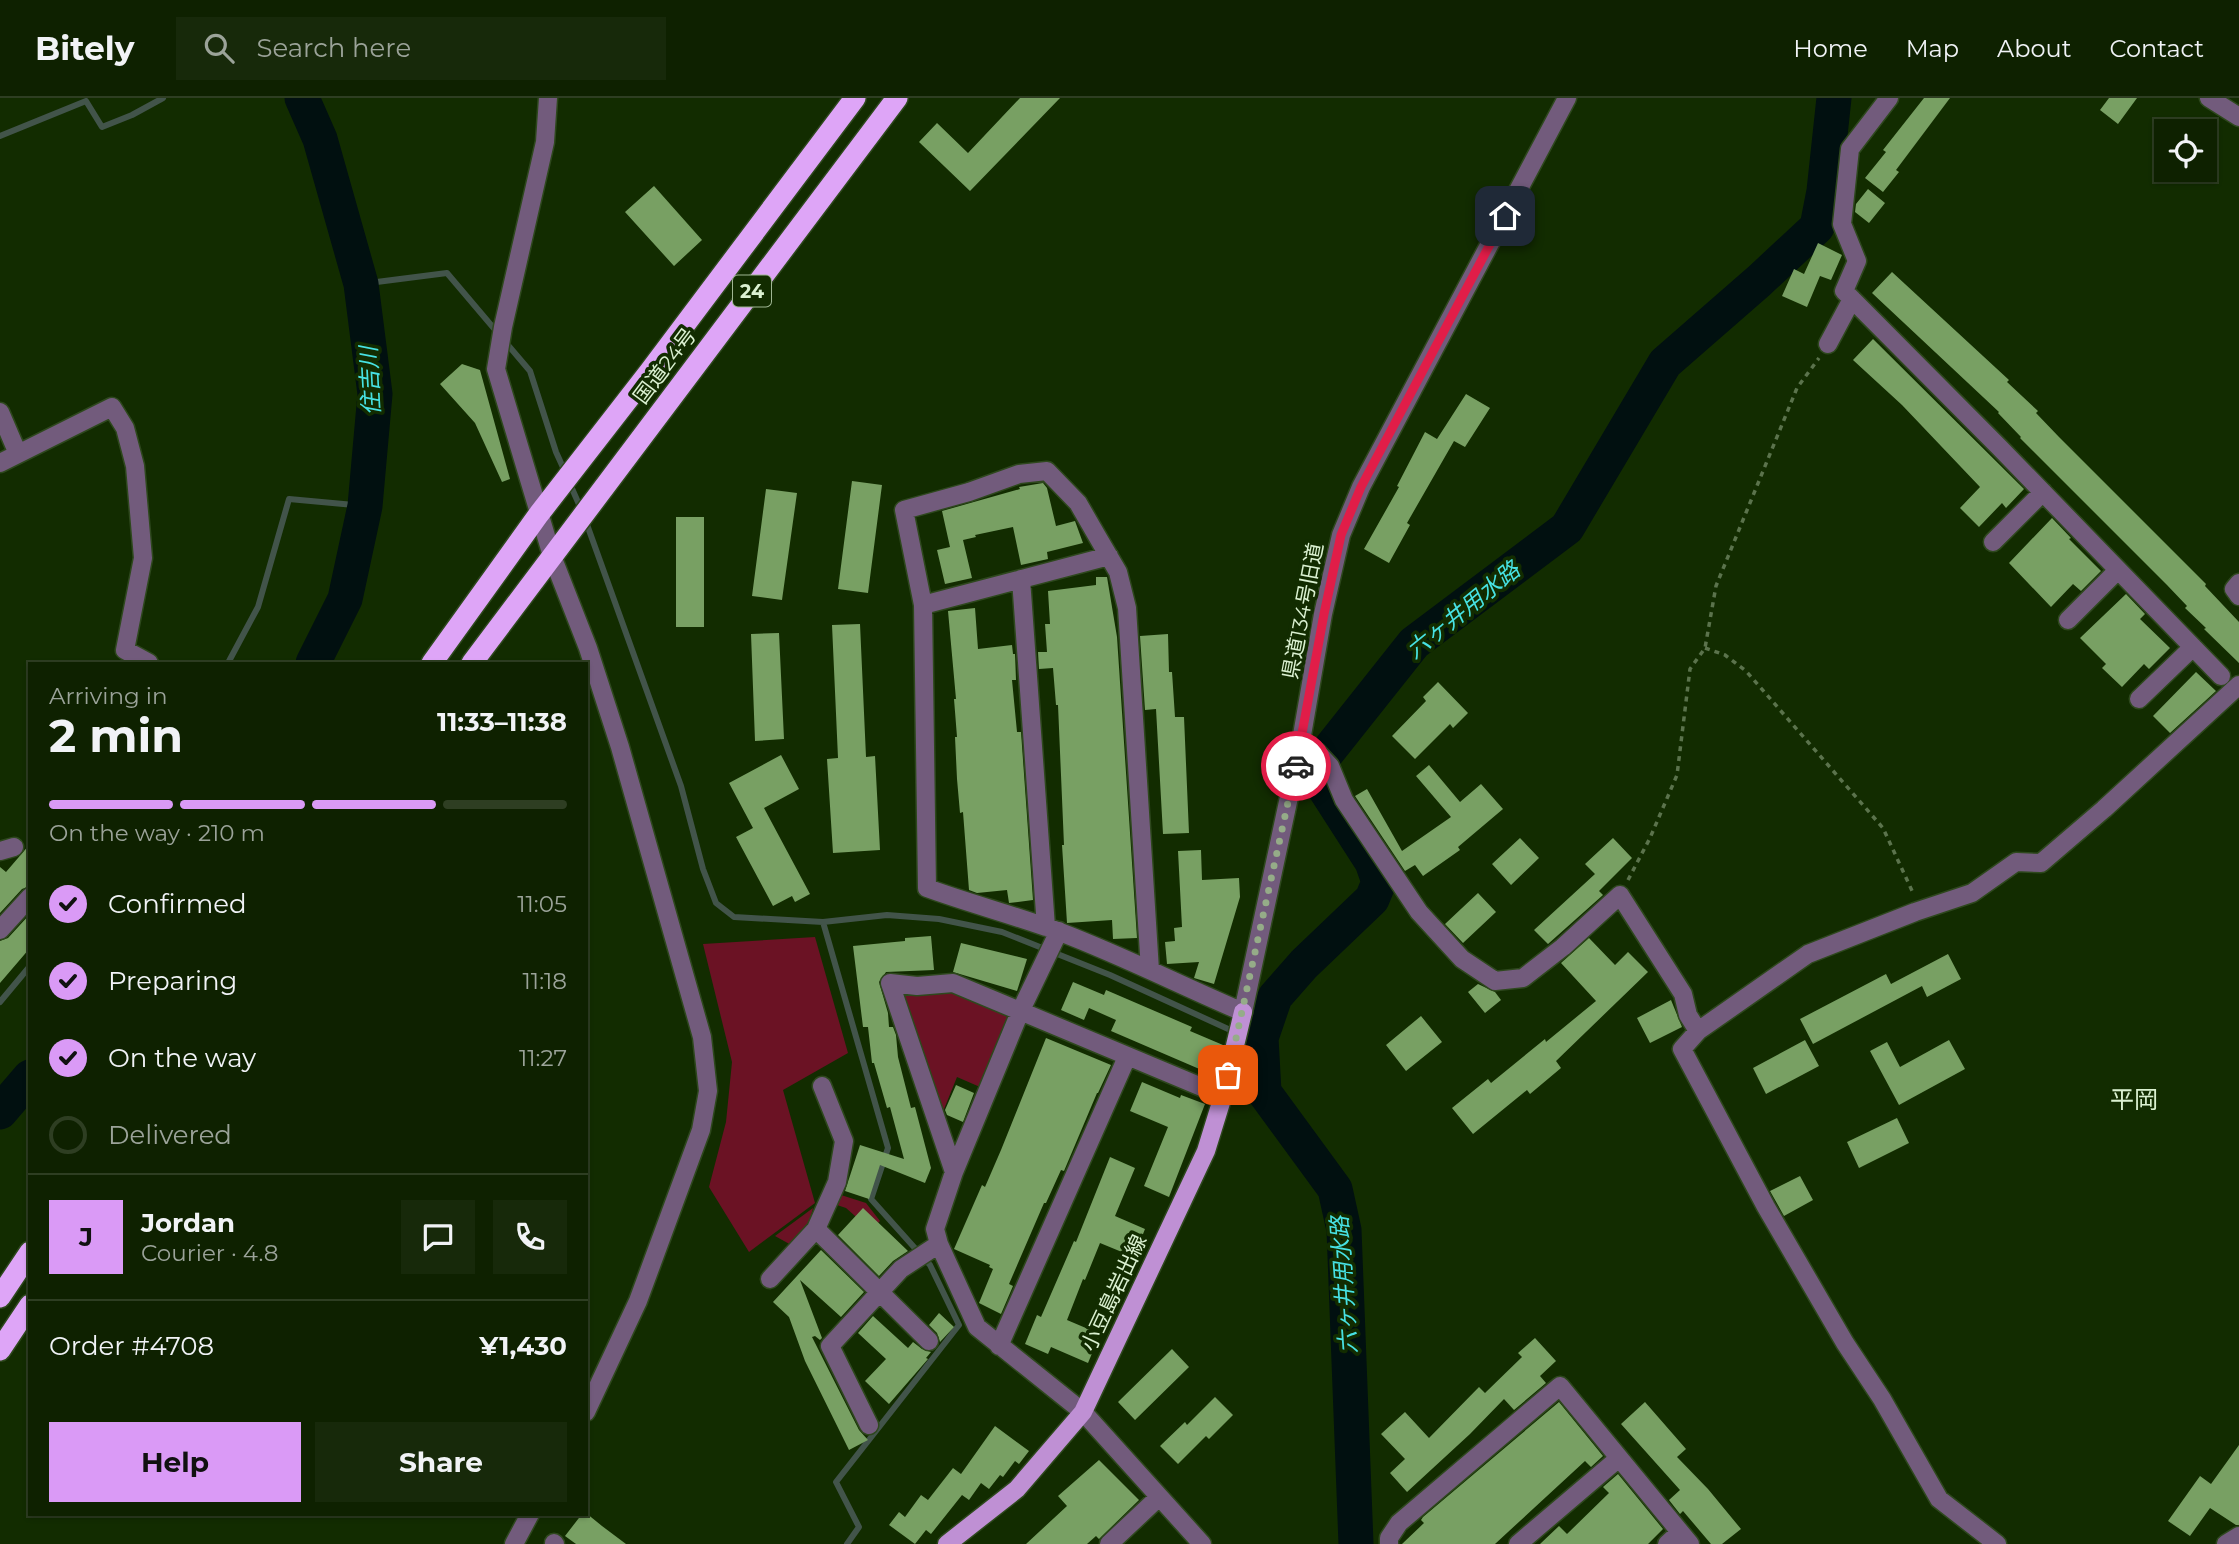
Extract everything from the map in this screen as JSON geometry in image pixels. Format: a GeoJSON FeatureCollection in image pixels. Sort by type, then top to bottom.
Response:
{"type":"FeatureCollection","features":[{"type":"Feature","properties":{"kind":"highway","name":"国道24号"},"geometry":{"type":"LineString","coordinates":[[433,662],[539,514],[855,98]]}},
{"type":"Feature","properties":{"kind":"highway","name":"国道24号"},"geometry":{"type":"LineString","coordinates":[[473,662],[897,98]]}},
{"type":"Feature","properties":{"kind":"highway"},"geometry":{"type":"LineString","coordinates":[[0,1297],[28,1255]]}},
{"type":"Feature","properties":{"kind":"highway"},"geometry":{"type":"LineString","coordinates":[[0,1350],[28,1308]]}},
{"type":"Feature","properties":{"kind":"main road","name":"小豆島岩出線"},"geometry":{"type":"LineString","coordinates":[[947,1544],[1017,1489],[1083,1412],[1206,1151],[1223,1096],[1243,1012]]}},
{"type":"Feature","properties":{"kind":"street"},"geometry":{"type":"LineString","coordinates":[[548,98],[545,142],[496,369],[552,556],[587,648],[620,747],[702,1037],[708,1091],[701,1130],[638,1301],[588,1408]]}},
{"type":"Feature","properties":{"kind":"street","name":"県道134号旧道"},"geometry":{"type":"LineString","coordinates":[[1243,1012],[1301,741],[1341,535],[1361,487],[1567,98]]}},
{"type":"Feature","properties":{"kind":"street"},"geometry":{"type":"LineString","coordinates":[[1889,98],[1850,149],[1842,223],[1857,261],[1844,291],[2221,676]]}},
{"type":"Feature","properties":{"kind":"street"},"geometry":{"type":"LineString","coordinates":[[2209,98],[2239,117]]}},
{"type":"Feature","properties":{"kind":"street"},"geometry":{"type":"LineString","coordinates":[[1828,344],[1852,299]]}},
{"type":"Feature","properties":{"kind":"street"},"geometry":{"type":"LineString","coordinates":[[0,463],[111,407],[125,428],[135,466],[143,558],[125,650],[147,662]]}},
{"type":"Feature","properties":{"kind":"street"},"geometry":{"type":"LineString","coordinates":[[0,412],[18,454]]}},
{"type":"Feature","properties":{"kind":"street"},"geometry":{"type":"LineString","coordinates":[[1150,970],[1127,608],[1118,572],[1078,503],[1047,471],[1019,474],[969,492],[904,510],[923,605],[927,888],[1150,970],[1243,1012]]}},
{"type":"Feature","properties":{"kind":"street"},"geometry":{"type":"LineString","coordinates":[[1993,542],[2043,492]]}},
{"type":"Feature","properties":{"kind":"street"},"geometry":{"type":"LineString","coordinates":[[923,605],[1109,556]]}},
{"type":"Feature","properties":{"kind":"street"},"geometry":{"type":"LineString","coordinates":[[2068,620],[2118,569]]}},
{"type":"Feature","properties":{"kind":"street"},"geometry":{"type":"LineString","coordinates":[[869,1424],[830,1346],[901,1269],[927,1252],[954,1172],[1020,1012],[1045,961],[1053,934],[1021,579]]}},
{"type":"Feature","properties":{"kind":"street"},"geometry":{"type":"LineString","coordinates":[[2239,583],[2234,589],[2239,596]]}},
{"type":"Feature","properties":{"kind":"street"},"geometry":{"type":"LineString","coordinates":[[2139,699],[2193,647]]}},
{"type":"Feature","properties":{"kind":"street"},"geometry":{"type":"LineString","coordinates":[[1997,1544],[1939,1499],[1766,1207],[1682,1049],[1698,1031],[1808,954],[1972,893],[2016,862],[2041,863],[2239,685]]}},
{"type":"Feature","properties":{"kind":"street"},"geometry":{"type":"LineString","coordinates":[[1301,741],[1317,752],[1330,766],[1344,800],[1419,912],[1462,959],[1495,981],[1523,978],[1563,947],[1620,895],[1683,994],[1688,1014],[1698,1031]]}},
{"type":"Feature","properties":{"kind":"street"},"geometry":{"type":"LineString","coordinates":[[0,930],[28,899]]}},
{"type":"Feature","properties":{"kind":"street"},"geometry":{"type":"LineString","coordinates":[[954,1172],[890,983],[917,986],[953,984],[1223,1096]]}},
{"type":"Feature","properties":{"kind":"street"},"geometry":{"type":"LineString","coordinates":[[999,1346],[1127,1057]]}},
{"type":"Feature","properties":{"kind":"street"},"geometry":{"type":"LineString","coordinates":[[771,1279],[816,1229],[837,1182],[844,1142],[822,1086]]}},
{"type":"Feature","properties":{"kind":"street"},"geometry":{"type":"LineString","coordinates":[[816,1229],[929,1341]]}},
{"type":"Feature","properties":{"kind":"street"},"geometry":{"type":"LineString","coordinates":[[927,1252],[977,1328],[1083,1412],[1202,1544]]}},
{"type":"Feature","properties":{"kind":"street"},"geometry":{"type":"LineString","coordinates":[[1389,1544],[1389,1538],[1399,1523],[1560,1386],[1619,1458],[1679,1540]]}},
{"type":"Feature","properties":{"kind":"street"},"geometry":{"type":"LineString","coordinates":[[1518,1544],[1619,1458]]}},
{"type":"Feature","properties":{"kind":"street"},"geometry":{"type":"LineString","coordinates":[[1109,1544],[1159,1497]]}},
{"type":"Feature","properties":{"kind":"street"},"geometry":{"type":"LineString","coordinates":[[514,1544],[529,1516]]}},
{"type":"Feature","properties":{"kind":"street"},"geometry":{"type":"LineString","coordinates":[[2226,1544],[2239,1536]]}},
{"type":"Feature","properties":{"kind":"path"},"geometry":{"type":"LineString","coordinates":[[1620,895],[1650,838],[1677,775],[1690,669],[1705,648],[1716,586],[1797,388],[1828,344]]}},
{"type":"Feature","properties":{"kind":"path"},"geometry":{"type":"LineString","coordinates":[[1705,648],[1725,655],[1746,671],[1883,828],[1922,910]]}},
{"type":"Feature","properties":{"kind":"shaded area"},"geometry":{"type":"Polygon","coordinates":[[[815,937],[848,1053],[783,1090],[815,1203],[749,1252],[709,1187],[726,1122],[732,1062],[703,944],[815,937]]]}},
{"type":"Feature","properties":{"kind":"shaded area"},"geometry":{"type":"Polygon","coordinates":[[[906,989],[952,990],[1005,1012],[1009,1021],[980,1087],[957,1077],[940,1119],[901,994],[906,989]]]}},
{"type":"Feature","properties":{"kind":"shaded area"},"geometry":{"type":"Polygon","coordinates":[[[841,1195],[866,1203],[880,1221],[871,1230],[846,1208],[837,1205],[841,1195]]]}},
{"type":"Feature","properties":{"kind":"shaded area"},"geometry":{"type":"Polygon","coordinates":[[[813,1208],[808,1228],[793,1246],[775,1236],[813,1208]]]}},
{"type":"Feature","properties":{"kind":"building"},"geometry":{"type":"Polygon","coordinates":[[[1020,98],[1060,98],[970,191],[919,142],[937,123],[968,153],[1020,98]]]}},
{"type":"Feature","properties":{"kind":"building"},"geometry":{"type":"Polygon","coordinates":[[[1924,98],[1950,98],[1896,170],[1899,172],[1883,192],[1865,178],[1886,152],[1883,150],[1924,98]]]}},
{"type":"Feature","properties":{"kind":"building"},"geometry":{"type":"Polygon","coordinates":[[[2109,98],[2137,98],[2118,124],[2100,110],[2109,98]]]}},
{"type":"Feature","properties":{"kind":"building"},"geometry":{"type":"Polygon","coordinates":[[[654,186],[702,240],[674,266],[625,212],[654,186]]]}},
{"type":"Feature","properties":{"kind":"building"},"geometry":{"type":"Polygon","coordinates":[[[1868,189],[1885,203],[1869,223],[1855,212],[1856,204],[1868,189]]]}},
{"type":"Feature","properties":{"kind":"building"},"geometry":{"type":"Polygon","coordinates":[[[1818,243],[1842,255],[1831,280],[1820,276],[1807,307],[1782,296],[1794,269],[1804,274],[1818,243]]]}},
{"type":"Feature","properties":{"kind":"building"},"geometry":{"type":"Polygon","coordinates":[[[1892,272],[2009,380],[2007,382],[2038,411],[2036,413],[2059,437],[2206,584],[2239,622],[2239,663],[2204,629],[2206,628],[2185,608],[2187,606],[2167,585],[2020,438],[1999,412],[1872,293],[1892,272]]]}},
{"type":"Feature","properties":{"kind":"building"},"geometry":{"type":"Polygon","coordinates":[[[1873,339],[2024,489],[2006,508],[2002,503],[1979,527],[1960,508],[1980,487],[1902,405],[1853,360],[1873,339]]]}},
{"type":"Feature","properties":{"kind":"building"},"geometry":{"type":"Polygon","coordinates":[[[462,364],[480,370],[510,479],[502,482],[475,423],[440,384],[462,364]]]}},
{"type":"Feature","properties":{"kind":"building"},"geometry":{"type":"Polygon","coordinates":[[[1466,394],[1490,408],[1465,447],[1454,441],[1407,523],[1410,525],[1389,563],[1364,549],[1399,487],[1397,486],[1425,432],[1437,439],[1466,394]]]}},
{"type":"Feature","properties":{"kind":"building"},"geometry":{"type":"Polygon","coordinates":[[[852,481],[882,485],[868,593],[838,589],[852,481]]]}},
{"type":"Feature","properties":{"kind":"building"},"geometry":{"type":"Polygon","coordinates":[[[1043,483],[1047,488],[1056,526],[1075,521],[1083,543],[1047,552],[1048,559],[1021,565],[1013,527],[975,535],[976,537],[963,540],[972,578],[945,584],[937,550],[950,547],[942,511],[1020,489],[1019,487],[1043,483]]]}},
{"type":"Feature","properties":{"kind":"building"},"geometry":{"type":"Polygon","coordinates":[[[766,489],[797,493],[782,600],[752,596],[766,489]]]}},
{"type":"Feature","properties":{"kind":"building"},"geometry":{"type":"Polygon","coordinates":[[[676,517],[704,517],[704,627],[676,627],[676,517]]]}},
{"type":"Feature","properties":{"kind":"building"},"geometry":{"type":"Polygon","coordinates":[[[2052,518],[2101,571],[2081,591],[2073,584],[2051,607],[2009,563],[2052,518]]]}},
{"type":"Feature","properties":{"kind":"building"},"geometry":{"type":"Polygon","coordinates":[[[1096,577],[1107,577],[1117,637],[1137,938],[1113,939],[1112,920],[1067,923],[1058,705],[1053,668],[1039,669],[1038,652],[1047,652],[1045,624],[1050,624],[1048,591],[1096,585],[1096,577]]]}},
{"type":"Feature","properties":{"kind":"building"},"geometry":{"type":"Polygon","coordinates":[[[2126,594],[2145,614],[2140,619],[2170,648],[2149,669],[2144,664],[2122,687],[2102,668],[2106,664],[2080,638],[2126,594]]]}},
{"type":"Feature","properties":{"kind":"building"},"geometry":{"type":"Polygon","coordinates":[[[975,608],[978,649],[1012,645],[1015,654],[1016,680],[1012,680],[1017,732],[1021,732],[1033,900],[1009,903],[1007,890],[977,893],[969,890],[963,812],[960,813],[957,779],[956,699],[948,611],[975,608]]]}},
{"type":"Feature","properties":{"kind":"building"},"geometry":{"type":"Polygon","coordinates":[[[860,624],[866,757],[875,756],[880,850],[833,853],[827,759],[838,758],[832,625],[860,624]]]}},
{"type":"Feature","properties":{"kind":"building"},"geometry":{"type":"Polygon","coordinates":[[[779,633],[784,739],[755,741],[751,634],[779,633]]]}},
{"type":"Feature","properties":{"kind":"building"},"geometry":{"type":"Polygon","coordinates":[[[1168,634],[1169,672],[1172,672],[1175,717],[1184,717],[1189,833],[1163,834],[1156,709],[1145,710],[1140,636],[1168,634]]]}},
{"type":"Feature","properties":{"kind":"building"},"geometry":{"type":"Polygon","coordinates":[[[2196,672],[2216,691],[2170,733],[2153,716],[2196,672]]]}},
{"type":"Feature","properties":{"kind":"building"},"geometry":{"type":"Polygon","coordinates":[[[1438,682],[1468,713],[1453,728],[1450,724],[1415,759],[1392,736],[1426,701],[1423,697],[1438,682]]]}},
{"type":"Feature","properties":{"kind":"building"},"geometry":{"type":"Polygon","coordinates":[[[781,755],[799,789],[764,808],[810,894],[795,902],[792,896],[773,906],[736,837],[753,828],[729,783],[781,755]]]}},
{"type":"Feature","properties":{"kind":"building"},"geometry":{"type":"Polygon","coordinates":[[[1429,765],[1460,802],[1481,784],[1503,809],[1458,847],[1460,850],[1423,876],[1415,865],[1405,871],[1355,796],[1367,789],[1402,851],[1451,817],[1416,776],[1429,765]]]}},
{"type":"Feature","properties":{"kind":"building"},"geometry":{"type":"Polygon","coordinates":[[[1520,838],[1539,858],[1511,885],[1492,864],[1520,838]]]}},
{"type":"Feature","properties":{"kind":"building"},"geometry":{"type":"Polygon","coordinates":[[[1613,838],[1632,858],[1599,891],[1603,895],[1548,944],[1534,930],[1595,874],[1585,864],[1613,838]]]}},
{"type":"Feature","properties":{"kind":"building"},"geometry":{"type":"Polygon","coordinates":[[[28,846],[28,887],[22,889],[0,913],[0,867],[6,872],[28,846]]]}},
{"type":"Feature","properties":{"kind":"building"},"geometry":{"type":"Polygon","coordinates":[[[1201,850],[1202,880],[1239,878],[1240,897],[1214,984],[1194,978],[1199,962],[1167,964],[1165,942],[1175,941],[1174,928],[1182,927],[1178,851],[1201,850]]]}},
{"type":"Feature","properties":{"kind":"building"},"geometry":{"type":"Polygon","coordinates":[[[1478,893],[1496,912],[1463,943],[1445,924],[1478,893]]]}},
{"type":"Feature","properties":{"kind":"building"},"geometry":{"type":"Polygon","coordinates":[[[28,916],[28,950],[0,983],[0,941],[8,938],[28,916]]]}},
{"type":"Feature","properties":{"kind":"building"},"geometry":{"type":"Polygon","coordinates":[[[931,936],[934,970],[886,972],[879,982],[889,1027],[893,1027],[896,1035],[898,1057],[911,1108],[915,1107],[931,1168],[925,1183],[880,1165],[869,1199],[845,1191],[860,1145],[904,1159],[890,1107],[887,1108],[872,1063],[868,1027],[863,1027],[853,946],[931,936]]]}},
{"type":"Feature","properties":{"kind":"building"},"geometry":{"type":"Polygon","coordinates":[[[1589,938],[1615,965],[1628,952],[1648,972],[1556,1061],[1561,1068],[1530,1094],[1527,1090],[1473,1134],[1452,1108],[1488,1079],[1491,1083],[1596,1001],[1561,963],[1589,938]]]}},
{"type":"Feature","properties":{"kind":"building"},"geometry":{"type":"Polygon","coordinates":[[[961,943],[1027,959],[1017,991],[953,972],[961,943]]]}},
{"type":"Feature","properties":{"kind":"building"},"geometry":{"type":"Polygon","coordinates":[[[1948,954],[1961,979],[1927,997],[1922,986],[1813,1044],[1800,1019],[1886,974],[1891,984],[1948,954]]]}},
{"type":"Feature","properties":{"kind":"building"},"geometry":{"type":"Polygon","coordinates":[[[1073,982],[1104,995],[1106,990],[1192,1027],[1190,1031],[1223,1045],[1211,1074],[1111,1031],[1116,1020],[1089,1008],[1084,1020],[1061,1010],[1073,982]]]}},
{"type":"Feature","properties":{"kind":"building"},"geometry":{"type":"Polygon","coordinates":[[[1478,984],[1495,992],[1501,1000],[1485,1013],[1468,992],[1478,984]]]}},
{"type":"Feature","properties":{"kind":"building"},"geometry":{"type":"Polygon","coordinates":[[[1671,1000],[1682,1027],[1650,1043],[1637,1018],[1671,1000]]]}},
{"type":"Feature","properties":{"kind":"building"},"geometry":{"type":"Polygon","coordinates":[[[1421,1016],[1442,1042],[1406,1071],[1386,1045],[1421,1016]]]}},
{"type":"Feature","properties":{"kind":"building"},"geometry":{"type":"Polygon","coordinates":[[[1046,1038],[1111,1065],[1064,1171],[1061,1170],[1044,1203],[1009,1284],[1013,1286],[1001,1314],[979,1303],[993,1269],[990,1265],[954,1249],[982,1185],[985,1187],[1046,1038]]]}},
{"type":"Feature","properties":{"kind":"building"},"geometry":{"type":"Polygon","coordinates":[[[1805,1040],[1819,1066],[1766,1094],[1753,1068],[1805,1040]]]}},
{"type":"Feature","properties":{"kind":"building"},"geometry":{"type":"Polygon","coordinates":[[[1949,1040],[1965,1069],[1899,1105],[1870,1051],[1887,1042],[1900,1067],[1949,1040]]]}},
{"type":"Feature","properties":{"kind":"building"},"geometry":{"type":"Polygon","coordinates":[[[1142,1082],[1180,1098],[1181,1095],[1205,1104],[1169,1197],[1144,1186],[1168,1127],[1130,1111],[1142,1082]]]}},
{"type":"Feature","properties":{"kind":"building"},"geometry":{"type":"Polygon","coordinates":[[[956,1085],[974,1093],[963,1122],[947,1115],[945,1110],[956,1085]]]}},
{"type":"Feature","properties":{"kind":"building"},"geometry":{"type":"Polygon","coordinates":[[[1897,1118],[1909,1143],[1859,1168],[1847,1142],[1897,1118]]]}},
{"type":"Feature","properties":{"kind":"building"},"geometry":{"type":"Polygon","coordinates":[[[1110,1157],[1135,1168],[1115,1216],[1145,1229],[1134,1257],[1100,1243],[1085,1280],[1083,1279],[1067,1320],[1100,1334],[1088,1363],[1051,1347],[1048,1354],[1025,1344],[1037,1315],[1041,1317],[1074,1241],[1076,1242],[1110,1157]]]}},
{"type":"Feature","properties":{"kind":"building"},"geometry":{"type":"Polygon","coordinates":[[[1800,1176],[1813,1200],[1784,1216],[1770,1191],[1800,1176]]]}},
{"type":"Feature","properties":{"kind":"building"},"geometry":{"type":"Polygon","coordinates":[[[863,1208],[908,1251],[893,1261],[879,1276],[838,1235],[863,1208]]]}},
{"type":"Feature","properties":{"kind":"building"},"geometry":{"type":"Polygon","coordinates":[[[821,1250],[864,1292],[841,1317],[800,1280],[822,1338],[820,1340],[812,1337],[859,1430],[868,1440],[849,1450],[805,1361],[789,1317],[773,1302],[821,1250]]]}},
{"type":"Feature","properties":{"kind":"building"},"geometry":{"type":"Polygon","coordinates":[[[939,1313],[954,1327],[940,1342],[937,1333],[929,1325],[939,1313]]]}},
{"type":"Feature","properties":{"kind":"building"},"geometry":{"type":"Polygon","coordinates":[[[873,1316],[908,1348],[913,1342],[931,1352],[889,1404],[865,1381],[886,1359],[858,1333],[873,1316]]]}},
{"type":"Feature","properties":{"kind":"building"},"geometry":{"type":"Polygon","coordinates":[[[1535,1338],[1556,1361],[1540,1376],[1546,1383],[1514,1410],[1504,1399],[1407,1492],[1390,1473],[1405,1459],[1381,1434],[1405,1412],[1429,1438],[1479,1387],[1485,1393],[1522,1357],[1518,1353],[1535,1338]]]}},
{"type":"Feature","properties":{"kind":"building"},"geometry":{"type":"Polygon","coordinates":[[[1172,1349],[1189,1367],[1135,1420],[1118,1402],[1172,1349]]]}},
{"type":"Feature","properties":{"kind":"building"},"geometry":{"type":"Polygon","coordinates":[[[1215,1397],[1233,1415],[1209,1439],[1206,1436],[1178,1464],[1160,1446],[1185,1422],[1187,1425],[1215,1397]]]}},
{"type":"Feature","properties":{"kind":"building"},"geometry":{"type":"Polygon","coordinates":[[[1559,1402],[1603,1456],[1591,1467],[1585,1461],[1495,1544],[1402,1544],[1424,1523],[1421,1520],[1423,1517],[1559,1402]]]}},
{"type":"Feature","properties":{"kind":"building"},"geometry":{"type":"Polygon","coordinates":[[[1645,1402],[1686,1449],[1677,1457],[1741,1529],[1722,1544],[1711,1544],[1683,1511],[1680,1514],[1669,1500],[1680,1490],[1621,1424],[1645,1402]]]}},
{"type":"Feature","properties":{"kind":"building"},"geometry":{"type":"Polygon","coordinates":[[[995,1426],[1029,1451],[1019,1464],[1015,1461],[989,1489],[981,1483],[969,1500],[962,1495],[931,1534],[926,1530],[915,1544],[889,1525],[899,1512],[905,1517],[921,1495],[928,1500],[953,1468],[961,1474],[995,1426]]]}},
{"type":"Feature","properties":{"kind":"building"},"geometry":{"type":"Polygon","coordinates":[[[2239,1445],[2239,1525],[2210,1508],[2190,1536],[2168,1521],[2200,1476],[2211,1484],[2239,1445]]]}},
{"type":"Feature","properties":{"kind":"building"},"geometry":{"type":"Polygon","coordinates":[[[1099,1460],[1139,1500],[1099,1539],[1096,1536],[1087,1544],[1026,1544],[1067,1506],[1058,1496],[1099,1460]]]}},
{"type":"Feature","properties":{"kind":"building"},"geometry":{"type":"Polygon","coordinates":[[[1618,1474],[1663,1529],[1648,1544],[1540,1544],[1559,1526],[1567,1534],[1609,1493],[1603,1487],[1618,1474]]]}},
{"type":"Feature","properties":{"kind":"building"},"geometry":{"type":"Polygon","coordinates":[[[588,1515],[626,1544],[576,1544],[565,1536],[580,1516],[588,1515]]]}},
{"type":"Feature","properties":{"kind":"waterway"},"geometry":{"type":"LineString","coordinates":[[0,136],[86,101],[102,127],[163,98]]}},
{"type":"Feature","properties":{"kind":"waterway","name":"住吉川"},"geometry":{"type":"LineString","coordinates":[[302,98],[320,139],[361,284],[375,394],[365,506],[345,599],[314,662]]}},
{"type":"Feature","properties":{"kind":"waterway","name":"六ヶ井用水路"},"geometry":{"type":"LineString","coordinates":[[1356,1544],[1344,1230],[1335,1189],[1264,1092],[1261,1038],[1275,997],[1304,964],[1372,899],[1379,882],[1372,862],[1318,778],[1318,764],[1414,643],[1567,528],[1665,363],[1817,227],[1824,191],[1834,98]]}},
{"type":"Feature","properties":{"kind":"waterway"},"geometry":{"type":"LineString","coordinates":[[361,284],[447,273],[530,371],[556,452],[566,474]]}},
{"type":"Feature","properties":{"kind":"waterway"},"geometry":{"type":"LineString","coordinates":[[570,484],[581,509]]}},
{"type":"Feature","properties":{"kind":"waterway"},"geometry":{"type":"LineString","coordinates":[[229,662],[258,607],[289,499],[365,506]]}},
{"type":"Feature","properties":{"kind":"waterway"},"geometry":{"type":"LineString","coordinates":[[585,519],[681,786],[703,869],[716,903],[734,917],[823,922],[887,915],[939,919],[1002,932],[1110,975],[1261,1044]]}},
{"type":"Feature","properties":{"kind":"waterway"},"geometry":{"type":"LineString","coordinates":[[823,922],[888,1148],[871,1199],[930,1265],[959,1325],[836,1482],[859,1527],[847,1544]]}},
{"type":"Feature","properties":{"kind":"waterway"},"geometry":{"type":"LineString","coordinates":[[0,1002],[28,968]]}},
{"type":"Feature","properties":{"kind":"waterway","name":"住吉川"},"geometry":{"type":"LineString","coordinates":[[0,1112],[28,1079]]}},
{"type":"Feature","properties":{"kind":"way so far"},"geometry":{"type":"LineString","coordinates":[[1228,1075],[1296,766]]}},
{"type":"Feature","properties":{"kind":"district","name":"平岡"},"geometry":{"type":"Point","coordinates":[2134,1100]}},
{"type":"Feature","properties":{"kind":"route"},"geometry":{"type":"LineString","coordinates":[[1296,766],[1341,535],[1361,487],[1505,216]]}}]}
